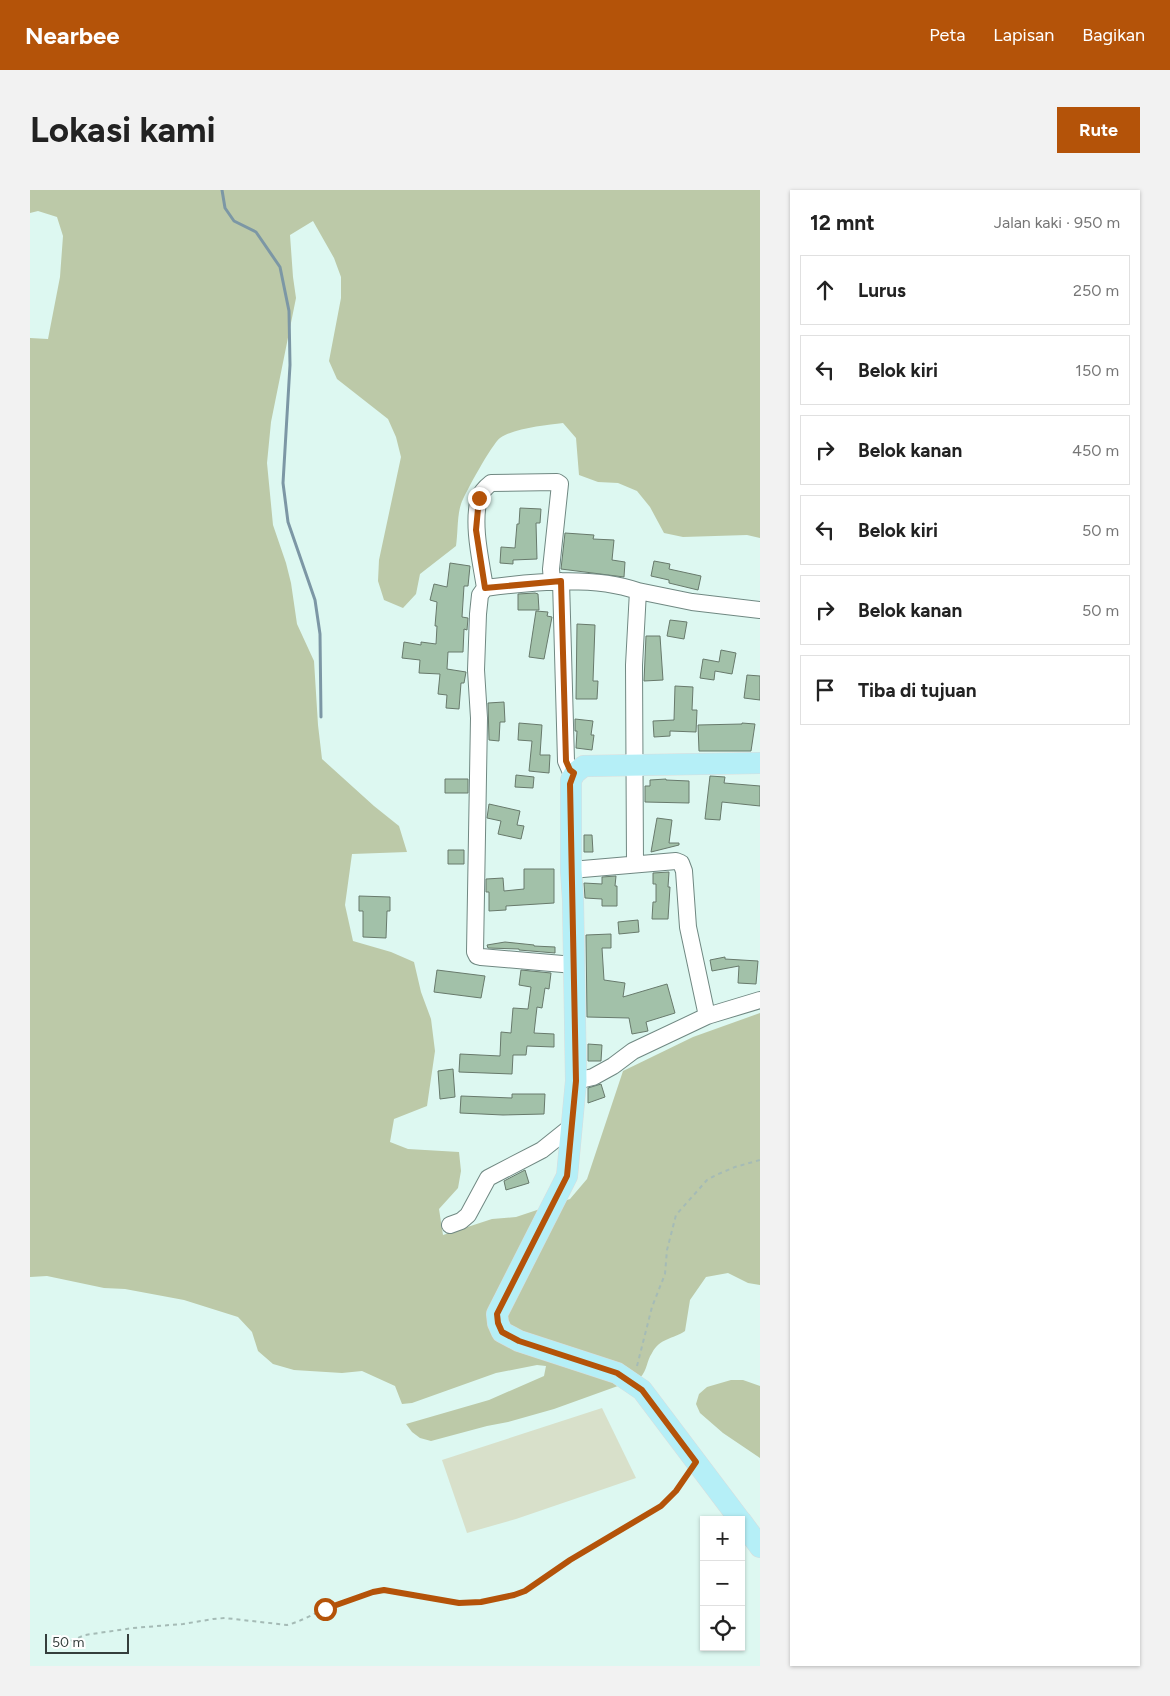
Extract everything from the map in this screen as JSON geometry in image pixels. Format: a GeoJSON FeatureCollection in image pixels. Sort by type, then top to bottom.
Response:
{"type":"FeatureCollection","features":[{"type":"Feature","properties":{"kind":"main road"},"geometry":{"type":"LineString","coordinates":[[738,1516],[642,1390],[617,1373],[519,1341],[502,1332],[497,1314],[566,1180],[576,1081],[570,784],[574,773],[584,766],[760,763]]}},
{"type":"Feature","properties":{"kind":"main road"},"geometry":{"type":"LineString","coordinates":[[745,1525],[760,1546]]}},
{"type":"Feature","properties":{"kind":"street"},"geometry":{"type":"LineString","coordinates":[[574,773],[570,770],[566,761],[557,581],[552,569],[560,484],[556,482],[491,483],[479,498],[476,530],[485,588],[480,595],[476,670],[478,718],[475,952],[477,956],[481,957],[574,965]]}},
{"type":"Feature","properties":{"kind":"street"},"geometry":{"type":"LineString","coordinates":[[485,588],[557,581],[623,586],[692,602],[760,610]]}},
{"type":"Feature","properties":{"kind":"street"},"geometry":{"type":"LineString","coordinates":[[635,864],[634,665],[638,591]]}},
{"type":"Feature","properties":{"kind":"street"},"geometry":{"type":"LineString","coordinates":[[571,870],[676,861],[681,864],[683,868],[688,927],[707,1016]]}},
{"type":"Feature","properties":{"kind":"street"},"geometry":{"type":"LineString","coordinates":[[576,1081],[593,1078],[633,1051],[707,1016],[760,1000]]}},
{"type":"Feature","properties":{"kind":"street"},"geometry":{"type":"LineString","coordinates":[[450,1225],[461,1221],[468,1215],[488,1178],[542,1150],[572,1126]]}},
{"type":"Feature","properties":{"kind":"path"},"geometry":{"type":"LineString","coordinates":[[629,1380],[638,1362],[652,1307],[665,1274],[676,1215],[707,1180],[716,1174],[760,1160]]}},
{"type":"Feature","properties":{"kind":"path"},"geometry":{"type":"LineString","coordinates":[[56,1647],[85,1635],[133,1628],[183,1624],[213,1618],[287,1625],[296,1623],[334,1605],[384,1590],[459,1603],[481,1602],[514,1595],[525,1591],[570,1560],[657,1509],[670,1499],[696,1462]]}},
{"type":"Feature","properties":{"kind":"green space"},"geometry":{"type":"Polygon","coordinates":[[[30,190],[760,190],[760,538],[747,535],[683,537],[664,533],[650,507],[637,491],[618,483],[598,482],[579,475],[576,438],[563,423],[540,426],[522,429],[500,438],[496,442],[479,469],[461,504],[456,546],[420,574],[416,594],[403,608],[384,600],[378,581],[379,560],[401,457],[396,437],[388,419],[337,379],[329,361],[341,298],[341,277],[334,258],[313,221],[290,235],[296,298],[271,422],[267,463],[273,525],[291,583],[297,624],[314,661],[322,759],[399,826],[407,852],[352,854],[345,905],[353,941],[391,952],[414,962],[421,992],[431,1019],[435,1051],[427,1106],[394,1119],[390,1142],[408,1149],[459,1152],[461,1171],[458,1188],[439,1209],[443,1235],[492,1219],[516,1217],[570,1199],[587,1179],[623,1071],[693,1037],[760,1013],[760,1285],[748,1283],[728,1273],[706,1277],[690,1300],[685,1331],[659,1344],[655,1348],[640,1378],[554,1409],[431,1441],[420,1438],[406,1424],[489,1400],[544,1376],[546,1366],[537,1365],[496,1373],[412,1403],[402,1404],[395,1386],[362,1371],[342,1373],[294,1370],[273,1364],[258,1351],[252,1332],[238,1317],[184,1300],[125,1289],[104,1288],[47,1276],[30,1277],[30,338],[48,339],[60,277],[63,236],[57,217],[38,211],[30,213],[30,190]]]}},
{"type":"Feature","properties":{"kind":"green space"},"geometry":{"type":"Polygon","coordinates":[[[731,1380],[743,1380],[760,1386],[760,1458],[723,1433],[700,1413],[696,1404],[699,1394],[707,1387],[731,1380]]]}},
{"type":"Feature","properties":{"kind":"green space"},"geometry":{"type":"Polygon","coordinates":[[[602,1408],[636,1478],[516,1519],[467,1533],[442,1460],[602,1408]]]}},
{"type":"Feature","properties":{"kind":"building"},"geometry":{"type":"Polygon","coordinates":[[[520,508],[541,509],[540,523],[536,523],[537,559],[513,560],[513,564],[500,563],[501,547],[515,548],[520,508]]]}},
{"type":"Feature","properties":{"kind":"building"},"geometry":{"type":"Polygon","coordinates":[[[565,533],[594,535],[593,539],[614,540],[612,560],[625,562],[624,577],[561,569],[565,533]]]}},
{"type":"Feature","properties":{"kind":"building"},"geometry":{"type":"Polygon","coordinates":[[[654,561],[670,564],[669,569],[701,576],[698,590],[669,583],[669,580],[651,576],[654,561]]]}},
{"type":"Feature","properties":{"kind":"building"},"geometry":{"type":"Polygon","coordinates":[[[450,563],[470,566],[468,586],[464,586],[462,617],[468,618],[467,630],[464,629],[463,652],[448,652],[447,669],[466,672],[464,683],[461,683],[459,709],[446,708],[447,695],[438,694],[440,674],[419,673],[420,660],[402,658],[404,642],[421,645],[421,642],[436,644],[437,602],[430,600],[434,584],[447,587],[450,563]]]}},
{"type":"Feature","properties":{"kind":"building"},"geometry":{"type":"Polygon","coordinates":[[[518,594],[538,594],[539,610],[518,610],[518,594]]]}},
{"type":"Feature","properties":{"kind":"building"},"geometry":{"type":"Polygon","coordinates":[[[536,611],[548,612],[547,616],[552,617],[544,659],[529,657],[536,611]]]}},
{"type":"Feature","properties":{"kind":"building"},"geometry":{"type":"Polygon","coordinates":[[[670,620],[687,622],[684,639],[667,636],[670,620]]]}},
{"type":"Feature","properties":{"kind":"building"},"geometry":{"type":"Polygon","coordinates":[[[577,624],[595,625],[593,681],[598,681],[597,699],[576,699],[577,624]]]}},
{"type":"Feature","properties":{"kind":"building"},"geometry":{"type":"Polygon","coordinates":[[[646,636],[660,636],[663,680],[644,681],[646,636]]]}},
{"type":"Feature","properties":{"kind":"building"},"geometry":{"type":"Polygon","coordinates":[[[721,650],[736,653],[732,674],[715,671],[714,680],[700,678],[703,659],[719,662],[721,650]]]}},
{"type":"Feature","properties":{"kind":"building"},"geometry":{"type":"Polygon","coordinates":[[[747,675],[760,676],[760,700],[744,698],[747,675]]]}},
{"type":"Feature","properties":{"kind":"building"},"geometry":{"type":"Polygon","coordinates":[[[675,686],[693,687],[692,710],[697,710],[696,732],[670,731],[670,736],[654,737],[653,721],[674,720],[675,686]]]}},
{"type":"Feature","properties":{"kind":"building"},"geometry":{"type":"Polygon","coordinates":[[[504,702],[505,722],[500,722],[499,741],[489,740],[488,703],[504,702]]]}},
{"type":"Feature","properties":{"kind":"building"},"geometry":{"type":"Polygon","coordinates":[[[575,719],[593,721],[591,735],[594,735],[592,750],[576,748],[577,731],[575,731],[575,719]]]}},
{"type":"Feature","properties":{"kind":"building"},"geometry":{"type":"Polygon","coordinates":[[[519,723],[542,725],[540,755],[550,755],[549,773],[529,771],[532,741],[518,740],[519,723]]]}},
{"type":"Feature","properties":{"kind":"building"},"geometry":{"type":"Polygon","coordinates":[[[755,724],[751,751],[699,751],[698,725],[755,724]]]}},
{"type":"Feature","properties":{"kind":"building"},"geometry":{"type":"Polygon","coordinates":[[[516,775],[534,777],[533,788],[515,787],[516,775]]]}},
{"type":"Feature","properties":{"kind":"building"},"geometry":{"type":"Polygon","coordinates":[[[710,776],[725,777],[724,783],[760,786],[760,806],[722,802],[720,820],[705,819],[710,776]]]}},
{"type":"Feature","properties":{"kind":"building"},"geometry":{"type":"Polygon","coordinates":[[[445,779],[468,779],[468,793],[445,793],[445,779]]]}},
{"type":"Feature","properties":{"kind":"building"},"geometry":{"type":"Polygon","coordinates":[[[650,780],[689,781],[689,803],[645,802],[645,786],[650,786],[650,780]]]}},
{"type":"Feature","properties":{"kind":"building"},"geometry":{"type":"Polygon","coordinates":[[[489,804],[520,811],[517,825],[524,826],[521,839],[498,834],[501,821],[487,818],[489,804]]]}},
{"type":"Feature","properties":{"kind":"building"},"geometry":{"type":"Polygon","coordinates":[[[657,818],[672,820],[669,843],[679,843],[679,845],[651,852],[657,818]]]}},
{"type":"Feature","properties":{"kind":"building"},"geometry":{"type":"Polygon","coordinates":[[[584,835],[592,835],[593,852],[584,852],[584,835]]]}},
{"type":"Feature","properties":{"kind":"building"},"geometry":{"type":"Polygon","coordinates":[[[448,850],[464,850],[464,864],[448,864],[448,850]]]}},
{"type":"Feature","properties":{"kind":"building"},"geometry":{"type":"Polygon","coordinates":[[[524,869],[554,869],[554,903],[506,906],[506,910],[489,911],[489,892],[486,892],[486,879],[503,878],[504,891],[524,889],[524,869]]]}},
{"type":"Feature","properties":{"kind":"building"},"geometry":{"type":"Polygon","coordinates":[[[669,872],[668,919],[652,919],[653,902],[656,902],[656,884],[653,884],[653,873],[669,872]]]}},
{"type":"Feature","properties":{"kind":"building"},"geometry":{"type":"Polygon","coordinates":[[[616,876],[617,906],[602,906],[602,899],[585,898],[584,883],[602,884],[602,877],[616,876]]]}},
{"type":"Feature","properties":{"kind":"building"},"geometry":{"type":"Polygon","coordinates":[[[359,896],[390,897],[390,911],[387,911],[386,938],[363,937],[363,911],[359,911],[359,896]]]}},
{"type":"Feature","properties":{"kind":"building"},"geometry":{"type":"Polygon","coordinates":[[[638,920],[639,932],[619,934],[618,922],[638,920]]]}},
{"type":"Feature","properties":{"kind":"building"},"geometry":{"type":"Polygon","coordinates":[[[611,934],[611,948],[602,948],[604,980],[625,983],[623,997],[667,984],[675,1013],[646,1022],[648,1031],[632,1034],[629,1018],[587,1017],[586,935],[611,934]]]}},
{"type":"Feature","properties":{"kind":"building"},"geometry":{"type":"Polygon","coordinates":[[[505,942],[555,947],[555,953],[488,948],[487,945],[505,942]]]}},
{"type":"Feature","properties":{"kind":"building"},"geometry":{"type":"Polygon","coordinates":[[[725,957],[725,959],[758,961],[756,984],[738,983],[739,966],[712,971],[710,960],[725,957]]]}},
{"type":"Feature","properties":{"kind":"building"},"geometry":{"type":"Polygon","coordinates":[[[437,970],[485,976],[481,998],[434,992],[437,970]]]}},
{"type":"Feature","properties":{"kind":"building"},"geometry":{"type":"Polygon","coordinates":[[[521,970],[551,973],[549,989],[545,988],[542,1008],[537,1007],[534,1033],[554,1034],[554,1047],[527,1046],[526,1055],[513,1055],[512,1074],[459,1072],[460,1054],[500,1056],[501,1032],[511,1033],[513,1008],[528,1009],[531,987],[519,985],[521,970]]]}},
{"type":"Feature","properties":{"kind":"building"},"geometry":{"type":"Polygon","coordinates":[[[588,1044],[602,1045],[601,1061],[588,1061],[588,1044]]]}},
{"type":"Feature","properties":{"kind":"building"},"geometry":{"type":"Polygon","coordinates":[[[453,1069],[455,1097],[440,1099],[438,1071],[453,1069]]]}},
{"type":"Feature","properties":{"kind":"building"},"geometry":{"type":"Polygon","coordinates":[[[601,1084],[605,1097],[588,1103],[588,1088],[601,1084]]]}},
{"type":"Feature","properties":{"kind":"building"},"geometry":{"type":"Polygon","coordinates":[[[512,1094],[545,1094],[544,1114],[460,1113],[461,1096],[512,1098],[512,1094]]]}},
{"type":"Feature","properties":{"kind":"building"},"geometry":{"type":"Polygon","coordinates":[[[525,1170],[529,1183],[506,1190],[504,1181],[525,1170]]]}},
{"type":"Feature","properties":{"kind":"waterway"},"geometry":{"type":"LineString","coordinates":[[222,190],[225,208],[234,221],[256,232],[280,267],[289,311],[290,365],[283,483],[288,522],[315,600],[320,634],[321,717]]}},
{"type":"Feature","properties":{"kind":"route"},"geometry":{"type":"LineString","coordinates":[[325,1609],[384,1590],[459,1603],[481,1602],[525,1591],[570,1560],[653,1512],[670,1499],[696,1462],[642,1390],[629,1380],[617,1373],[519,1341],[502,1332],[497,1319],[497,1314],[567,1176],[576,1081],[570,784],[574,773],[570,770],[566,761],[561,581],[485,588],[476,530],[479,498]]}}]}
